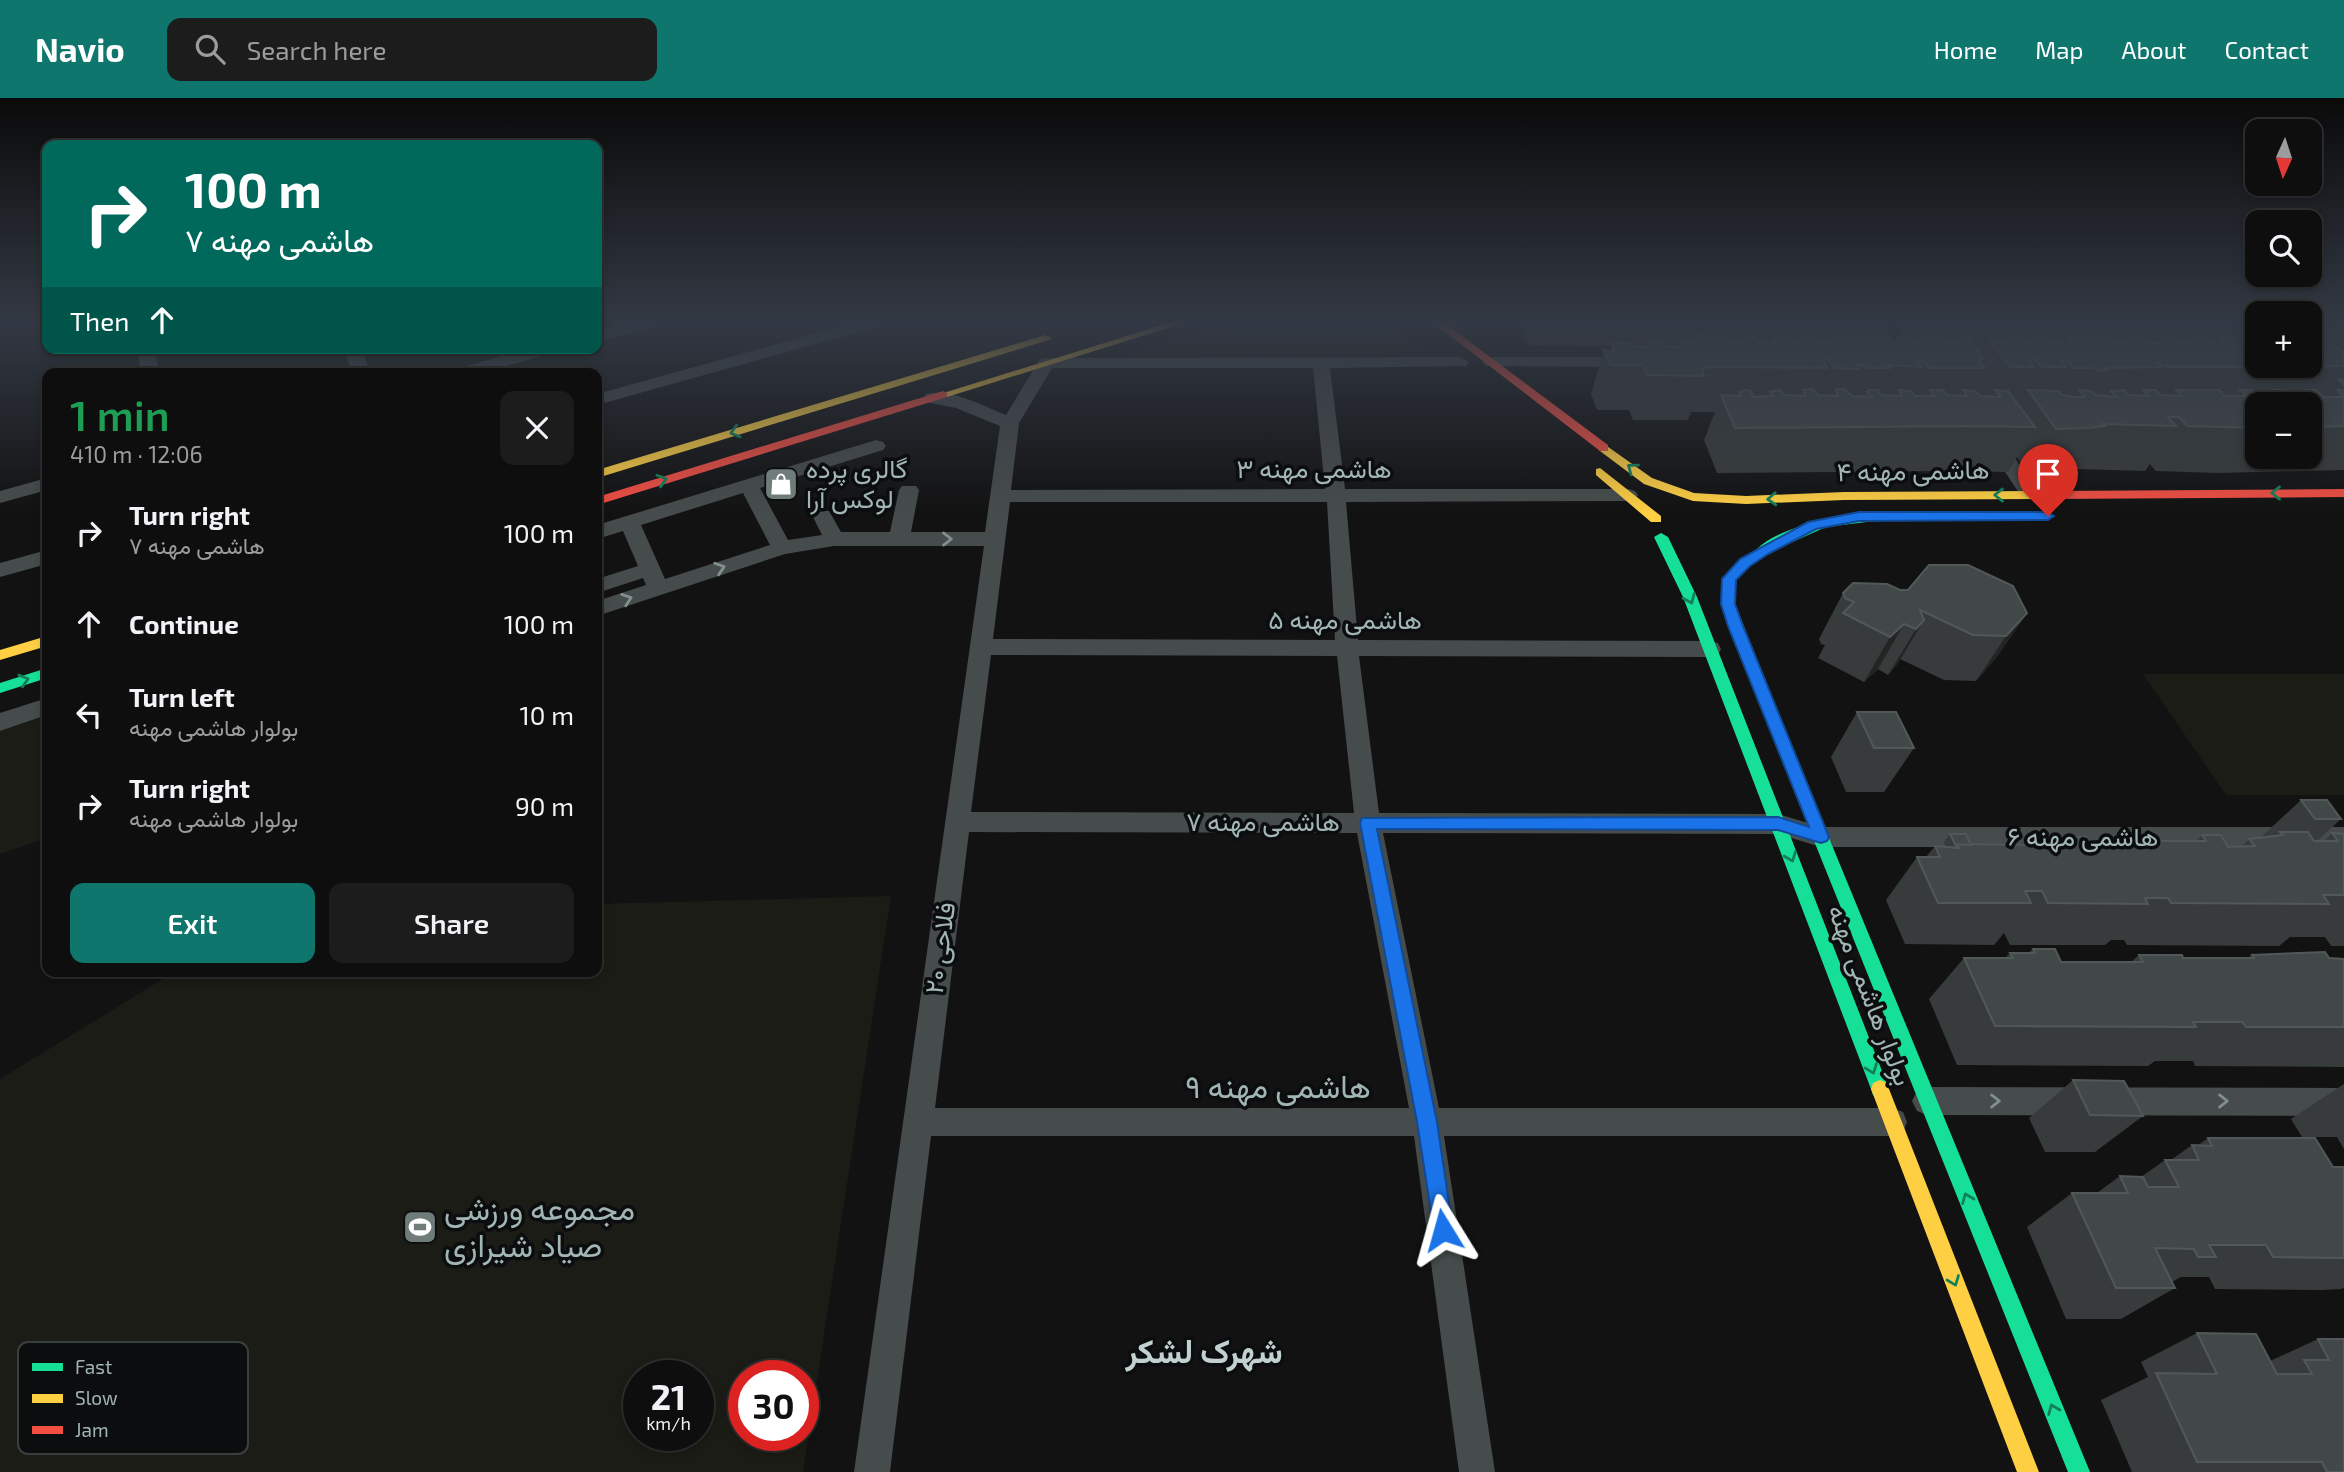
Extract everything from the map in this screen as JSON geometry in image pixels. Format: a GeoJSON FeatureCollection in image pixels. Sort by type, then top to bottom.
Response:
{"type":"FeatureCollection","features":[{"type":"Feature","properties":{"kind":"street"},"geometry":{"type":"LineString","coordinates":[[602,398],[646,385]]}},
{"type":"Feature","properties":{"kind":"street"},"geometry":{"type":"LineString","coordinates":[[602,472],[891,385]]}},
{"type":"Feature","properties":{"kind":"street"},"geometry":{"type":"LineString","coordinates":[[602,499],[974,385]]}},
{"type":"Feature","properties":{"kind":"street"},"geometry":{"type":"LineString","coordinates":[[932,398],[960,402],[1010,423],[1033,385]]}},
{"type":"Feature","properties":{"kind":"street"},"geometry":{"type":"LineString","coordinates":[[1324,385],[1336,495],[1346,648],[1368,823],[1427,1122],[1478,1472]]}},
{"type":"Feature","properties":{"kind":"street"},"geometry":{"type":"LineString","coordinates":[[1522,385],[1648,481],[1693,497],[1723,501],[1750,514]]}},
{"type":"Feature","properties":{"kind":"street","name":"فلاحی ۲۰"},"geometry":{"type":"LineString","coordinates":[[872,1472],[1010,423]]}},
{"type":"Feature","properties":{"kind":"street"},"geometry":{"type":"LineString","coordinates":[[1986,429],[2030,495]]}},
{"type":"Feature","properties":{"kind":"street"},"geometry":{"type":"LineString","coordinates":[[602,530],[876,446]]}},
{"type":"Feature","properties":{"kind":"street"},"geometry":{"type":"LineString","coordinates":[[1586,461],[1656,519],[1668,504],[1693,497]]}},
{"type":"Feature","properties":{"kind":"street"},"geometry":{"type":"LineString","coordinates":[[0,497],[42,485]]}},
{"type":"Feature","properties":{"kind":"street"},"geometry":{"type":"LineString","coordinates":[[749,485],[782,548]]}},
{"type":"Feature","properties":{"kind":"street"},"geometry":{"type":"LineString","coordinates":[[898,539],[909,490]]}},
{"type":"Feature","properties":{"kind":"street","name":"هاشمی مهنه ۴"},"geometry":{"type":"LineString","coordinates":[[1693,497],[1746,500],[1844,496],[2344,493]]}},
{"type":"Feature","properties":{"kind":"street","name":"هاشمی مهنه ۳"},"geometry":{"type":"LineString","coordinates":[[1000,496],[1628,495]]}},
{"type":"Feature","properties":{"kind":"street"},"geometry":{"type":"LineString","coordinates":[[822,515],[834,539]]}},
{"type":"Feature","properties":{"kind":"street","name":"هاشمی مهنه ۴"},"geometry":{"type":"LineString","coordinates":[[1745,563],[1812,525],[1859,516],[1901,516]]}},
{"type":"Feature","properties":{"kind":"street","name":"بولوار هاشمی مهنه"},"geometry":{"type":"LineString","coordinates":[[1656,519],[1661,537],[1690,597],[2028,1472]]}},
{"type":"Feature","properties":{"kind":"street"},"geometry":{"type":"LineString","coordinates":[[630,522],[654,579]]}},
{"type":"Feature","properties":{"kind":"street"},"geometry":{"type":"LineString","coordinates":[[1763,551],[1765,532]]}},
{"type":"Feature","properties":{"kind":"street"},"geometry":{"type":"LineString","coordinates":[[1661,537],[1683,555],[1694,558]]}},
{"type":"Feature","properties":{"kind":"street"},"geometry":{"type":"LineString","coordinates":[[602,585],[654,579],[782,548],[834,539],[995,539]]}},
{"type":"Feature","properties":{"kind":"street"},"geometry":{"type":"LineString","coordinates":[[0,570],[42,558]]}},
{"type":"Feature","properties":{"kind":"street"},"geometry":{"type":"LineString","coordinates":[[1725,564],[1745,563]]}},
{"type":"Feature","properties":{"kind":"street","name":"بولوار هاشمی مهنه"},"geometry":{"type":"LineString","coordinates":[[1745,563],[1729,579],[1728,604],[2079,1472]]}},
{"type":"Feature","properties":{"kind":"street"},"geometry":{"type":"LineString","coordinates":[[602,606],[654,579]]}},
{"type":"Feature","properties":{"kind":"street"},"geometry":{"type":"LineString","coordinates":[[0,655],[42,642]]}},
{"type":"Feature","properties":{"kind":"street","name":"هاشمی مهنه ۵"},"geometry":{"type":"LineString","coordinates":[[981,647],[1710,649]]}},
{"type":"Feature","properties":{"kind":"street"},"geometry":{"type":"LineString","coordinates":[[0,688],[42,675]]}},
{"type":"Feature","properties":{"kind":"street"},"geometry":{"type":"LineString","coordinates":[[0,722],[42,708]]}},
{"type":"Feature","properties":{"kind":"street","name":"هاشمی مهنه ۷"},"geometry":{"type":"LineString","coordinates":[[957,822],[1778,824],[1821,837]]}},
{"type":"Feature","properties":{"kind":"street","name":"هاشمی مهنه ۶"},"geometry":{"type":"LineString","coordinates":[[1821,837],[2344,837]]}},
{"type":"Feature","properties":{"kind":"street"},"geometry":{"type":"LineString","coordinates":[[2306,837],[2321,860]]}},
{"type":"Feature","properties":{"kind":"street"},"geometry":{"type":"LineString","coordinates":[[1927,1101],[2344,1102]]}},
{"type":"Feature","properties":{"kind":"street","name":"هاشمی مهنه ۹"},"geometry":{"type":"LineString","coordinates":[[917,1122],[1892,1122]]}},
{"type":"Feature","properties":{"kind":"shaded area"},"geometry":{"type":"Polygon","coordinates":[[[2143,674],[2344,674],[2344,795],[2226,795],[2143,674]]]}},
{"type":"Feature","properties":{"kind":"shaded area"},"geometry":{"type":"Polygon","coordinates":[[[42,718],[42,840],[0,854],[0,731],[42,718]]]}},
{"type":"Feature","properties":{"kind":"shaded area","name":"مجموعه ورزشی صیاد شیرازی"},"geometry":{"type":"Polygon","coordinates":[[[891,896],[819,1367],[819,1360],[728,1360],[728,1451],[806,1451],[803,1472],[0,1472],[0,1079],[166,977],[602,977],[602,904],[891,896]]]}},
{"type":"Feature","properties":{"kind":"building"},"geometry":{"type":"Polygon","coordinates":[[[1812,389],[1818,395],[1838,396],[1836,389],[1844,389],[1852,396],[1872,397],[1867,392],[1869,390],[1878,390],[1881,395],[1902,396],[1899,390],[1910,391],[1916,396],[1935,396],[1930,390],[1943,390],[1947,395],[1967,396],[1963,390],[1975,391],[1980,396],[2001,397],[1995,390],[2008,391],[2035,427],[1735,428],[1721,395],[1741,396],[1739,392],[1744,390],[1751,391],[1753,397],[1773,396],[1770,392],[1780,390],[1785,395],[1805,396],[1804,390],[1812,389]]]}},
{"type":"Feature","properties":{"kind":"building"},"geometry":{"type":"Polygon","coordinates":[[[2028,390],[2058,391],[2062,395],[2075,397],[2084,397],[2079,390],[2116,397],[2111,391],[2124,390],[2128,395],[2149,396],[2143,390],[2155,390],[2160,395],[2181,396],[2176,390],[2219,390],[2224,396],[2245,396],[2245,428],[2187,426],[2179,417],[2168,417],[2176,426],[2103,424],[2105,426],[2056,429],[2028,390]]]}},
{"type":"Feature","properties":{"kind":"building"},"geometry":{"type":"Polygon","coordinates":[[[2322,396],[2344,397],[2344,426],[2322,427],[2322,396]]]}},
{"type":"Feature","properties":{"kind":"building"},"geometry":{"type":"Polygon","coordinates":[[[1929,565],[1968,565],[2013,586],[2027,613],[2006,636],[1973,635],[1920,610],[1924,620],[1916,629],[1904,624],[1890,637],[1843,613],[1854,602],[1845,598],[1843,593],[1853,583],[1887,584],[1900,590],[1908,590],[1929,565]]]}},
{"type":"Feature","properties":{"kind":"building"},"geometry":{"type":"Polygon","coordinates":[[[1857,712],[1896,712],[1914,748],[1874,748],[1857,712]]]}},
{"type":"Feature","properties":{"kind":"building"},"geometry":{"type":"Polygon","coordinates":[[[2301,800],[2327,800],[2341,819],[2315,819],[2301,800]]]}},
{"type":"Feature","properties":{"kind":"building"},"geometry":{"type":"Polygon","coordinates":[[[2280,832],[2308,832],[2314,841],[2338,841],[2332,833],[2344,834],[2344,895],[2323,895],[2329,904],[2171,903],[2168,898],[2145,898],[2148,904],[2048,903],[2042,891],[2025,891],[2031,903],[1938,903],[1917,857],[1940,857],[1935,846],[1959,848],[1957,844],[2032,845],[2028,838],[2041,838],[2044,842],[2074,843],[2071,837],[2085,837],[2087,841],[2206,841],[2202,835],[2221,835],[2228,847],[2255,846],[2249,839],[2283,835],[2280,832]]]}},
{"type":"Feature","properties":{"kind":"building"},"geometry":{"type":"Polygon","coordinates":[[[1950,834],[1966,834],[1971,845],[1956,846],[1950,834]]]}},
{"type":"Feature","properties":{"kind":"building"},"geometry":{"type":"Polygon","coordinates":[[[2033,949],[2055,949],[2061,962],[2143,962],[2139,955],[2254,958],[2252,955],[2325,952],[2329,958],[2344,959],[2344,1027],[2246,1027],[2242,1022],[2193,1022],[2196,1027],[1995,1026],[1964,958],[2013,958],[2010,953],[2035,953],[2033,949]]]}},
{"type":"Feature","properties":{"kind":"building"},"geometry":{"type":"Polygon","coordinates":[[[2073,1080],[2124,1081],[2143,1116],[2090,1115],[2073,1080]]]}},
{"type":"Feature","properties":{"kind":"building"},"geometry":{"type":"Polygon","coordinates":[[[2208,1138],[2315,1138],[2333,1167],[2344,1167],[2344,1258],[2273,1257],[2266,1245],[2209,1245],[2216,1257],[2198,1257],[2194,1249],[2155,1248],[2175,1288],[2116,1288],[2072,1193],[2128,1193],[2120,1176],[2143,1177],[2148,1187],[2179,1187],[2165,1160],[2199,1160],[2192,1145],[2212,1146],[2208,1138]]]}},
{"type":"Feature","properties":{"kind":"building"},"geometry":{"type":"Polygon","coordinates":[[[2197,1333],[2256,1334],[2277,1374],[2312,1374],[2304,1360],[2329,1360],[2318,1339],[2344,1339],[2344,1472],[2327,1472],[2322,1462],[2197,1462],[2156,1373],[2217,1374],[2197,1333]]]}},
{"type":"Feature","properties":{"kind":"traffic: fast"},"geometry":{"type":"LineString","coordinates":[[1763,550],[1836,520],[1886,516]]}},
{"type":"Feature","properties":{"kind":"traffic: fast"},"geometry":{"type":"LineString","coordinates":[[1661,537],[1690,597],[1880,1089]]}},
{"type":"Feature","properties":{"kind":"traffic: fast"},"geometry":{"type":"LineString","coordinates":[[0,688],[42,675]]}},
{"type":"Feature","properties":{"kind":"traffic: fast"},"geometry":{"type":"LineString","coordinates":[[1812,816],[2079,1472]]}},
{"type":"Feature","properties":{"kind":"traffic: slow"},"geometry":{"type":"LineString","coordinates":[[602,472],[890,385]]}},
{"type":"Feature","properties":{"kind":"traffic: slow"},"geometry":{"type":"LineString","coordinates":[[943,395],[975,385]]}},
{"type":"Feature","properties":{"kind":"traffic: slow"},"geometry":{"type":"LineString","coordinates":[[1604,448],[1648,481],[1693,497],[1746,500],[1844,496],[2048,495]]}},
{"type":"Feature","properties":{"kind":"traffic: slow"},"geometry":{"type":"LineString","coordinates":[[1600,472],[1656,519]]}},
{"type":"Feature","properties":{"kind":"traffic: slow"},"geometry":{"type":"LineString","coordinates":[[0,655],[42,642]]}},
{"type":"Feature","properties":{"kind":"traffic: slow"},"geometry":{"type":"LineString","coordinates":[[1880,1089],[2028,1472]]}},
{"type":"Feature","properties":{"kind":"traffic: jam"},"geometry":{"type":"LineString","coordinates":[[1521,385],[1604,448]]}},
{"type":"Feature","properties":{"kind":"traffic: jam"},"geometry":{"type":"LineString","coordinates":[[602,499],[943,395]]}},
{"type":"Feature","properties":{"kind":"traffic: jam"},"geometry":{"type":"LineString","coordinates":[[2048,495],[2344,493]]}},
{"type":"Feature","properties":{"kind":"traffic: jam"},"geometry":{"type":"LineString","coordinates":[[1745,563],[1729,579],[1728,604],[1812,816]]}},
{"type":"Feature","properties":{"kind":"place","name":"گالری پرده لوکس آرا"},"geometry":{"type":"Point","coordinates":[781,484]}},
{"type":"Feature","properties":{"kind":"place","name":"مجموعه ورزشی صیاد شیرازی"},"geometry":{"type":"Point","coordinates":[420,1227]}},
{"type":"Feature","properties":{"kind":"district","name":"شهرک لشکر"},"geometry":{"type":"Point","coordinates":[1204,1351]}},
{"type":"Feature","properties":{"kind":"route"},"geometry":{"type":"LineString","coordinates":[[1443,1230],[1427,1122],[1368,823],[1778,824],[1821,837],[1735,626],[1728,604],[1729,579],[1745,563],[1763,551],[1812,525],[1859,516],[2048,516]]}}]}
